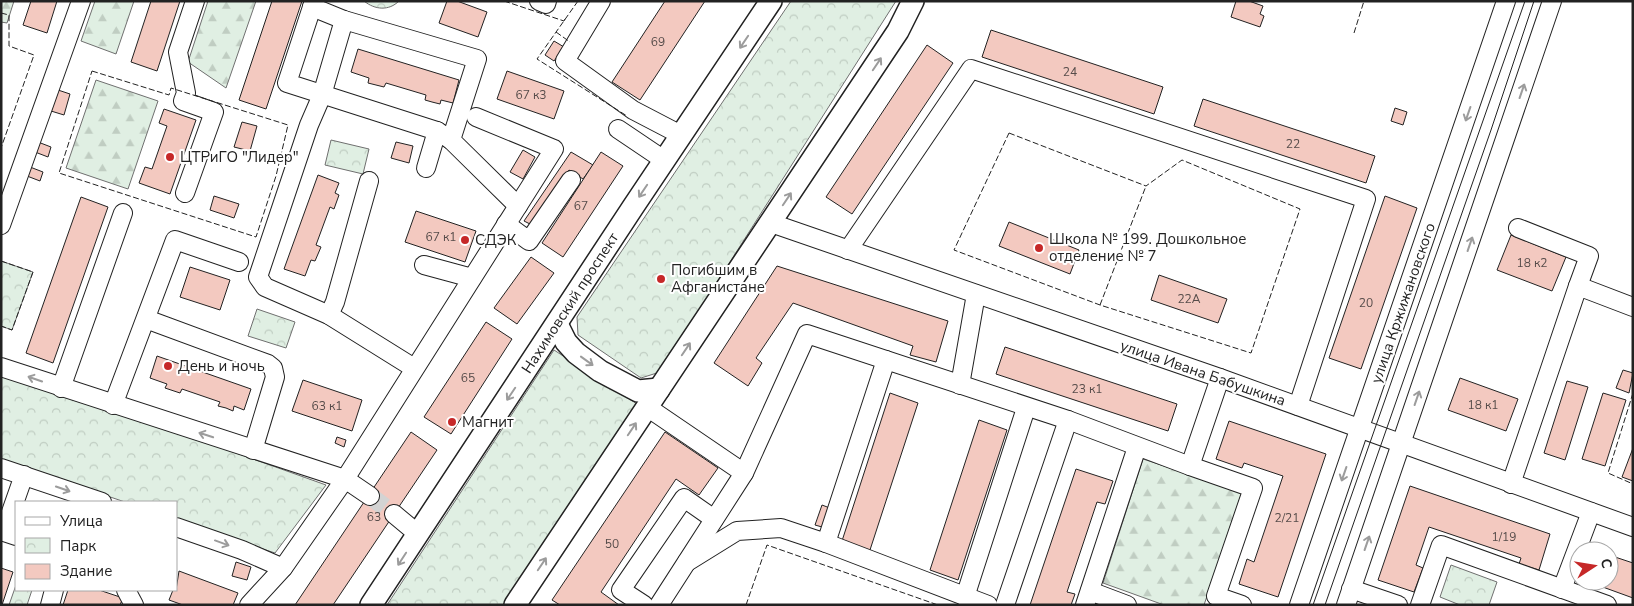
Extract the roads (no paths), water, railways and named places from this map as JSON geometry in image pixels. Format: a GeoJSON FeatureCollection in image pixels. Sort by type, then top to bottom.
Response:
{"type":"FeatureCollection","features":[{"type":"Feature","properties":{"kind":"main road","name":"Нахимовский проспект"},"geometry":{"type":"LineString","coordinates":[[371,605],[771,1]]}},
{"type":"Feature","properties":{"kind":"main road"},"geometry":{"type":"LineString","coordinates":[[515,605],[901,28],[913,1]]}},
{"type":"Feature","properties":{"kind":"main road"},"geometry":{"type":"LineString","coordinates":[[557,324],[566,342],[576,353],[600,371],[638,391],[659,389]]}},
{"type":"Feature","properties":{"kind":"street"},"geometry":{"type":"LineString","coordinates":[[1,225],[81,1]]}},
{"type":"Feature","properties":{"kind":"street"},"geometry":{"type":"LineString","coordinates":[[185,193],[214,112],[183,101],[186,93],[178,52],[195,1]]}},
{"type":"Feature","properties":{"kind":"street"},"geometry":{"type":"LineString","coordinates":[[539,1],[546,4],[547,1]]}},
{"type":"Feature","properties":{"kind":"street"},"geometry":{"type":"LineString","coordinates":[[601,1],[565,61],[634,110],[681,135]]}},
{"type":"Feature","properties":{"kind":"street","name":"улица Кржижановского"},"geometry":{"type":"LineString","coordinates":[[1299,605],[1506,1]]}},
{"type":"Feature","properties":{"kind":"street"},"geometry":{"type":"LineString","coordinates":[[1398,605],[1348,597],[1402,444],[1552,1]]}},
{"type":"Feature","properties":{"kind":"street"},"geometry":{"type":"LineString","coordinates":[[426,168],[444,136],[477,59],[344,20],[312,4],[287,83],[444,136],[518,206]]}},
{"type":"Feature","properties":{"kind":"street"},"geometry":{"type":"LineString","coordinates":[[344,20],[322,95],[309,125],[258,275],[259,281],[264,287],[328,315],[414,368]]}},
{"type":"Feature","properties":{"kind":"street"},"geometry":{"type":"LineString","coordinates":[[848,250],[971,69],[1366,199],[1298,406]]}},
{"type":"Feature","properties":{"kind":"street"},"geometry":{"type":"LineString","coordinates":[[249,605],[283,568],[345,479],[554,150],[476,117]]}},
{"type":"Feature","properties":{"kind":"street"},"geometry":{"type":"LineString","coordinates":[[618,129],[664,160]]}},
{"type":"Feature","properties":{"kind":"street"},"geometry":{"type":"LineString","coordinates":[[506,224],[529,241],[571,180]]}},
{"type":"Feature","properties":{"kind":"street"},"geometry":{"type":"LineString","coordinates":[[328,315],[335,302],[369,181]]}},
{"type":"Feature","properties":{"kind":"street"},"geometry":{"type":"LineString","coordinates":[[61,388],[123,213]]}},
{"type":"Feature","properties":{"kind":"street","name":"улица Ивана Бабушкина"},"geometry":{"type":"LineString","coordinates":[[771,223],[1220,378],[1633,527]]}},
{"type":"Feature","properties":{"kind":"street"},"geometry":{"type":"LineString","coordinates":[[1512,484],[1589,256],[1518,228]]}},
{"type":"Feature","properties":{"kind":"street"},"geometry":{"type":"LineString","coordinates":[[113,405],[175,240],[239,262]]}},
{"type":"Feature","properties":{"kind":"street"},"geometry":{"type":"LineString","coordinates":[[424,265],[472,278]]}},
{"type":"Feature","properties":{"kind":"street"},"geometry":{"type":"LineString","coordinates":[[1578,286],[1633,307]]}},
{"type":"Feature","properties":{"kind":"street"},"geometry":{"type":"LineString","coordinates":[[960,385],[976,294]]}},
{"type":"Feature","properties":{"kind":"street"},"geometry":{"type":"LineString","coordinates":[[146,319],[272,366],[275,377],[253,450]]}},
{"type":"Feature","properties":{"kind":"street"},"geometry":{"type":"LineString","coordinates":[[658,605],[744,473],[807,334],[1026,408],[1068,420],[1137,447],[1253,488],[1214,600],[1242,605]]}},
{"type":"Feature","properties":{"kind":"street"},"geometry":{"type":"LineString","coordinates":[[826,543],[886,360]]}},
{"type":"Feature","properties":{"kind":"street"},"geometry":{"type":"LineString","coordinates":[[1,368],[345,479],[370,496]]}},
{"type":"Feature","properties":{"kind":"street"},"geometry":{"type":"LineString","coordinates":[[1190,466],[1220,378]]}},
{"type":"Feature","properties":{"kind":"street"},"geometry":{"type":"LineString","coordinates":[[647,407],[744,473]]}},
{"type":"Feature","properties":{"kind":"street"},"geometry":{"type":"LineString","coordinates":[[965,596],[1026,408]]}},
{"type":"Feature","properties":{"kind":"street"},"geometry":{"type":"LineString","coordinates":[[1005,605],[1068,420]]}},
{"type":"Feature","properties":{"kind":"street"},"geometry":{"type":"LineString","coordinates":[[1126,605],[1087,598],[1137,447]]}},
{"type":"Feature","properties":{"kind":"street"},"geometry":{"type":"LineString","coordinates":[[1,468],[99,501]]}},
{"type":"Feature","properties":{"kind":"street"},"geometry":{"type":"LineString","coordinates":[[15,536],[4,532],[24,475]]}},
{"type":"Feature","properties":{"kind":"street"},"geometry":{"type":"LineString","coordinates":[[644,605],[622,590],[684,498],[714,519]]}},
{"type":"Feature","properties":{"kind":"street"},"geometry":{"type":"LineString","coordinates":[[1562,589],[1591,512]]}},
{"type":"Feature","properties":{"kind":"street"},"geometry":{"type":"LineString","coordinates":[[394,514],[418,534]]}},
{"type":"Feature","properties":{"kind":"street"},"geometry":{"type":"LineString","coordinates":[[178,528],[242,550],[283,568]]}},
{"type":"Feature","properties":{"kind":"street"},"geometry":{"type":"LineString","coordinates":[[686,562],[736,531],[780,528],[826,543],[988,605]]}},
{"type":"Feature","properties":{"kind":"street"},"geometry":{"type":"LineString","coordinates":[[1420,605],[1441,545],[1607,605]]}},
{"type":"Feature","properties":{"kind":"street"},"geometry":{"type":"LineString","coordinates":[[50,605],[54,591]]}},
{"type":"Feature","properties":{"kind":"street"},"geometry":{"type":"LineString","coordinates":[[127,591],[134,605]]}},
{"type":"Feature","properties":{"kind":"tunnel"},"geometry":{"type":"LineString","coordinates":[[370,496],[394,514]]}},
{"type":"Feature","properties":{"kind":"tram line"},"geometry":{"type":"LineString","coordinates":[[1313,605],[1525,1]]}},
{"type":"Feature","properties":{"kind":"tram line"},"geometry":{"type":"LineString","coordinates":[[1325,605],[1491,130],[1534,1]]}},
{"type":"Feature","properties":{"kind":"place","name":"ЦТРиГО \"Лидер\""},"geometry":{"type":"Point","coordinates":[170,157]}},
{"type":"Feature","properties":{"kind":"place","name":"СДЭК"},"geometry":{"type":"Point","coordinates":[465,240]}},
{"type":"Feature","properties":{"kind":"place","name":"Школа № 199. Дошкольное отделение № 7"},"geometry":{"type":"Point","coordinates":[1039,248]}},
{"type":"Feature","properties":{"kind":"place","name":"Погибшим в Афганистане"},"geometry":{"type":"Point","coordinates":[661,279]}},
{"type":"Feature","properties":{"kind":"place","name":"День и ночь"},"geometry":{"type":"Point","coordinates":[168,366]}},
{"type":"Feature","properties":{"kind":"place","name":"Магнит"},"geometry":{"type":"Point","coordinates":[452,422]}}]}
